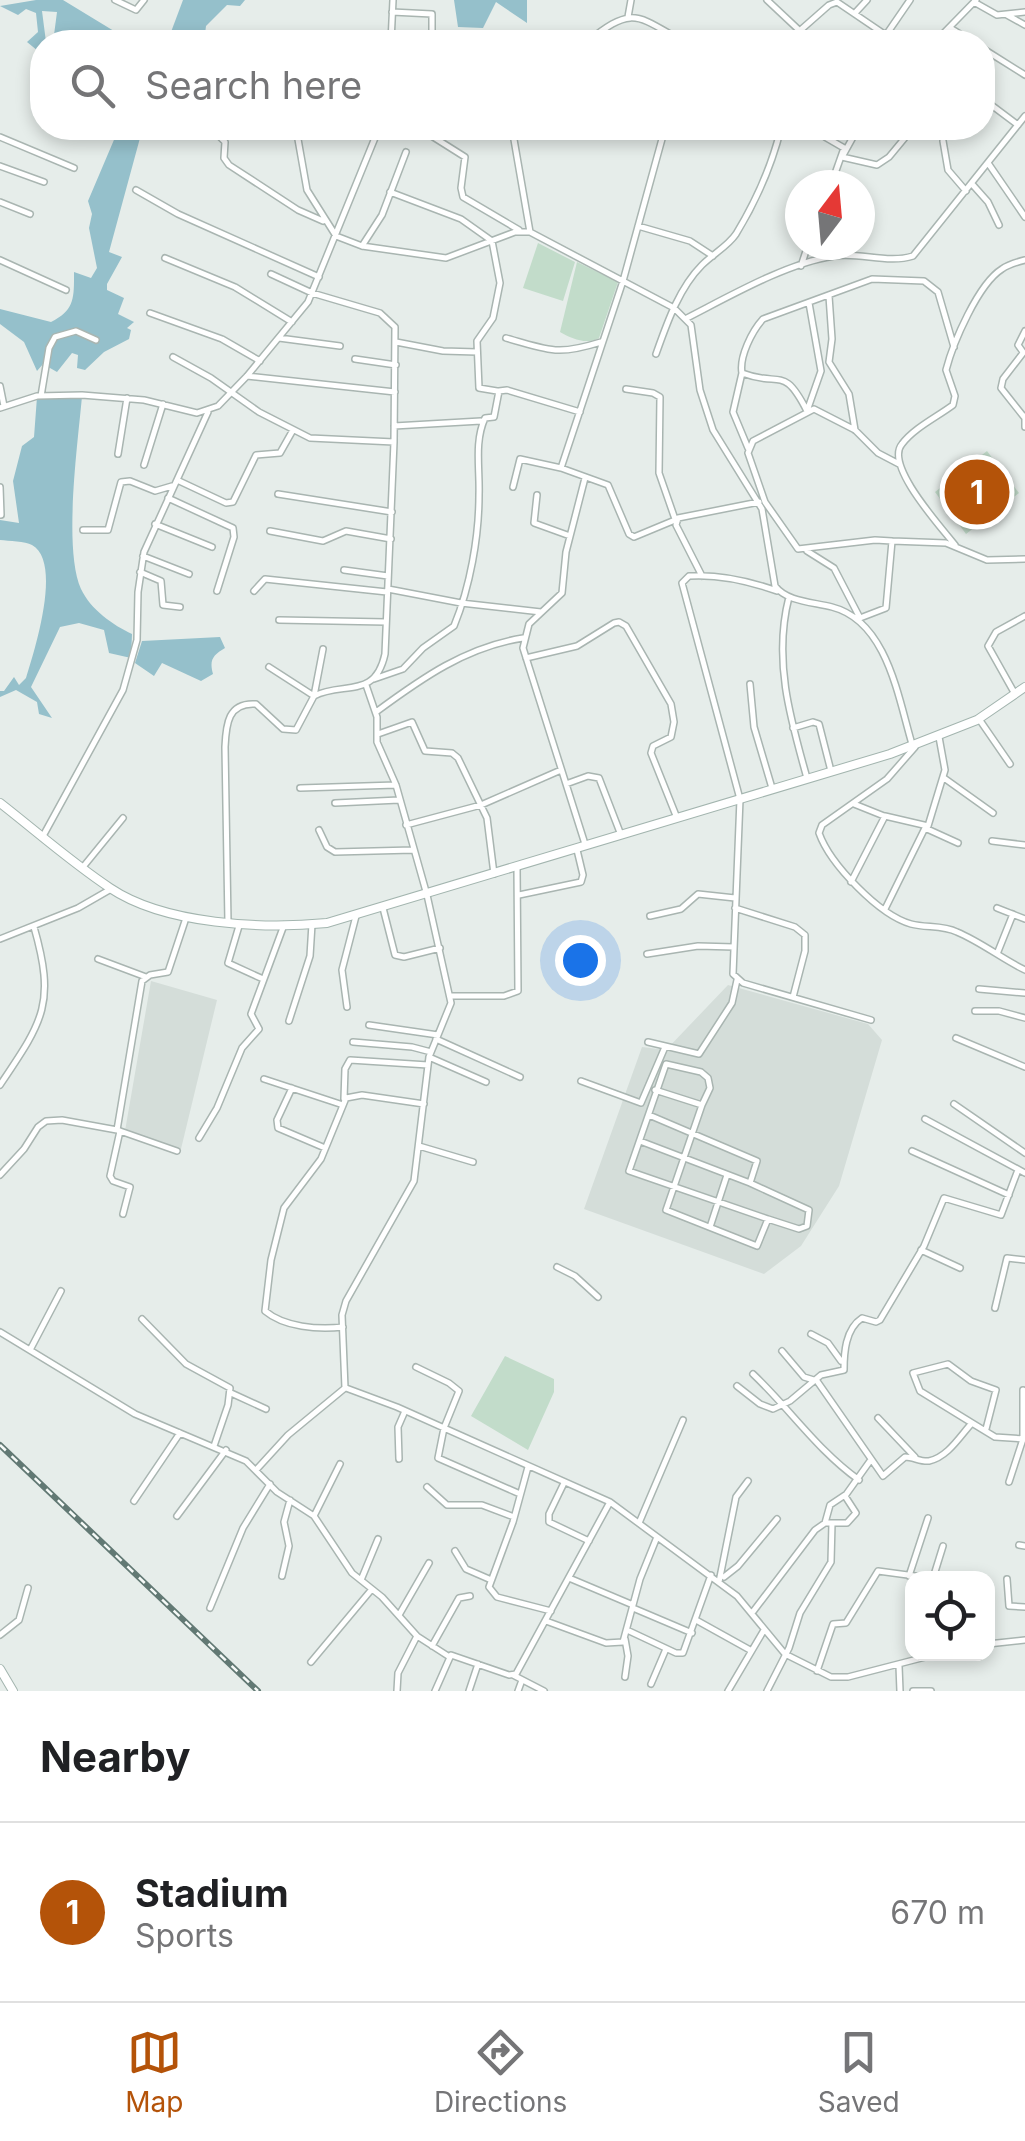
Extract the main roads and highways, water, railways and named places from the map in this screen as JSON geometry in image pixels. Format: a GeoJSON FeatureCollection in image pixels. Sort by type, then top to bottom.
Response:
{"type":"FeatureCollection","features":[{"type":"Feature","properties":{"kind":"water"},"geometry":{"type":"Polygon","coordinates":[[[63,0],[112,30],[55,30],[57,12],[42,11],[44,30],[38,30],[36,13],[26,9],[18,15],[0,6],[63,0]]]}},
{"type":"Feature","properties":{"kind":"water"},"geometry":{"type":"Polygon","coordinates":[[[183,0],[245,0],[240,6],[227,5],[206,30],[172,30],[183,0]]]}},
{"type":"Feature","properties":{"kind":"water"},"geometry":{"type":"Polygon","coordinates":[[[454,0],[527,0],[527,23],[496,2],[483,28],[458,27],[454,0]]]}},
{"type":"Feature","properties":{"kind":"water"},"geometry":{"type":"Polygon","coordinates":[[[114,140],[139,140],[109,252],[122,257],[107,284],[107,290],[124,298],[118,314],[134,322],[127,328],[131,330],[129,339],[104,352],[85,370],[77,368],[78,355],[72,353],[57,372],[43,364],[37,371],[24,342],[0,324],[0,309],[51,322],[65,313],[72,302],[74,272],[91,278],[97,268],[88,201],[114,140]]]}},
{"type":"Feature","properties":{"kind":"water"},"geometry":{"type":"Polygon","coordinates":[[[82,396],[72,522],[76,571],[91,604],[132,634],[131,658],[109,653],[104,630],[79,623],[60,627],[31,687],[52,718],[39,714],[37,702],[16,690],[0,697],[0,691],[14,677],[19,685],[26,678],[40,629],[46,588],[41,555],[32,545],[0,540],[0,520],[19,523],[13,481],[22,446],[34,437],[37,397],[82,396]]]}},
{"type":"Feature","properties":{"kind":"water"},"geometry":{"type":"Polygon","coordinates":[[[220,637],[225,648],[213,658],[213,674],[201,681],[162,663],[154,676],[135,663],[142,641],[220,637]]]}},
{"type":"Feature","properties":{"kind":"railway"},"geometry":{"type":"LineString","coordinates":[[0,1445],[258,1691]]}},
{"type":"Feature","properties":{"kind":"place","name":"Stadium"},"geometry":{"type":"Point","coordinates":[977,492]}}]}
